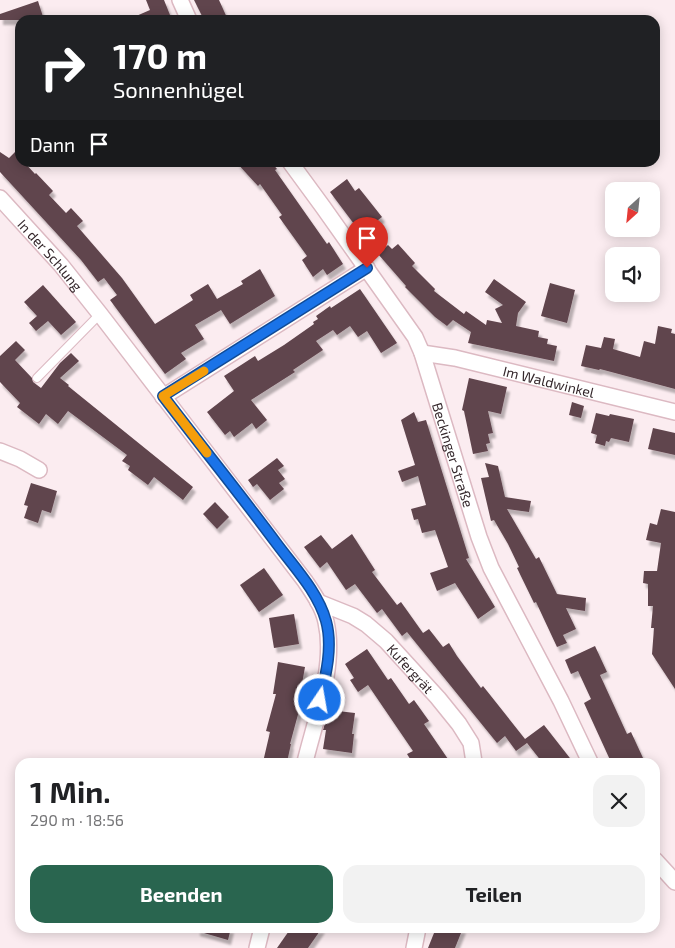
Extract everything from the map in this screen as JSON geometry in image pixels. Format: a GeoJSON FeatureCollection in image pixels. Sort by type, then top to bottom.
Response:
{"type":"FeatureCollection","features":[{"type":"Feature","properties":{"kind":"street"},"geometry":{"type":"LineString","coordinates":[[180,0],[187,15]]}},
{"type":"Feature","properties":{"kind":"street","name":"Beckinger Straße"},"geometry":{"type":"LineString","coordinates":[[294,167],[415,337],[422,353],[478,537],[491,568],[561,701],[588,758]]}},
{"type":"Feature","properties":{"kind":"street","name":"In der Schlung"},"geometry":{"type":"LineString","coordinates":[[0,198],[61,265],[100,314],[299,574],[318,602],[326,620],[328,661],[325,681],[306,758]]}},
{"type":"Feature","properties":{"kind":"street"},"geometry":{"type":"LineString","coordinates":[[163,396],[367,268]]}},
{"type":"Feature","properties":{"kind":"street","name":"Im Waldwinkel"},"geometry":{"type":"LineString","coordinates":[[422,353],[455,358],[675,412]]}},
{"type":"Feature","properties":{"kind":"street"},"geometry":{"type":"LineString","coordinates":[[0,451],[20,459],[39,470]]}},
{"type":"Feature","properties":{"kind":"street","name":"Kufergrät"},"geometry":{"type":"LineString","coordinates":[[318,602],[353,616],[386,641],[459,724],[471,744],[473,758]]}},
{"type":"Feature","properties":{"kind":"street"},"geometry":{"type":"LineString","coordinates":[[660,866],[675,882]]}},
{"type":"Feature","properties":{"kind":"street"},"geometry":{"type":"LineString","coordinates":[[257,948],[261,933]]}},
{"type":"Feature","properties":{"kind":"street"},"geometry":{"type":"LineString","coordinates":[[414,948],[417,933]]}},
{"type":"Feature","properties":{"kind":"lane"},"geometry":{"type":"LineString","coordinates":[[37,378],[100,314]]}},
{"type":"Feature","properties":{"kind":"building"},"geometry":{"type":"Polygon","coordinates":[[[146,0],[164,0],[170,15],[138,15],[150,10],[146,0]]]}},
{"type":"Feature","properties":{"kind":"building"},"geometry":{"type":"Polygon","coordinates":[[[194,0],[219,0],[226,15],[202,15],[194,0]]]}},
{"type":"Feature","properties":{"kind":"building"},"geometry":{"type":"Polygon","coordinates":[[[38,1],[42,15],[15,15],[15,20],[0,20],[0,14],[38,1]]]}},
{"type":"Feature","properties":{"kind":"building"},"geometry":{"type":"Polygon","coordinates":[[[0,152],[9,158],[15,152],[15,167],[29,167],[53,191],[49,195],[66,213],[71,208],[83,221],[77,226],[122,278],[155,324],[193,300],[190,295],[208,284],[217,299],[243,284],[241,281],[260,269],[275,296],[230,324],[221,310],[195,325],[204,339],[181,353],[186,359],[165,374],[110,300],[117,295],[104,278],[98,282],[81,260],[0,172],[0,152]]]}},
{"type":"Feature","properties":{"kind":"building"},"geometry":{"type":"Polygon","coordinates":[[[241,167],[275,167],[277,169],[275,170],[327,244],[329,242],[343,264],[327,275],[323,269],[313,277],[302,260],[307,256],[279,217],[282,215],[260,184],[258,186],[241,167]]]}},
{"type":"Feature","properties":{"kind":"building"},"geometry":{"type":"Polygon","coordinates":[[[347,179],[355,191],[359,188],[382,217],[359,235],[352,226],[354,224],[330,192],[347,179]]]}},
{"type":"Feature","properties":{"kind":"building"},"geometry":{"type":"Polygon","coordinates":[[[398,244],[415,263],[412,266],[435,289],[434,291],[464,314],[466,311],[486,325],[487,320],[502,323],[495,309],[503,305],[485,292],[494,279],[526,302],[518,313],[516,326],[539,331],[538,337],[548,339],[547,344],[557,346],[554,361],[468,343],[471,332],[453,320],[447,326],[435,317],[405,287],[378,254],[388,245],[392,249],[398,244]]]}},
{"type":"Feature","properties":{"kind":"building"},"geometry":{"type":"Polygon","coordinates":[[[550,283],[575,290],[567,323],[541,316],[550,283]]]}},
{"type":"Feature","properties":{"kind":"building"},"geometry":{"type":"Polygon","coordinates":[[[43,285],[76,322],[61,335],[48,321],[36,331],[29,323],[37,316],[24,302],[43,285]]]}},
{"type":"Feature","properties":{"kind":"building"},"geometry":{"type":"Polygon","coordinates":[[[360,289],[397,343],[381,353],[367,331],[358,337],[350,326],[337,335],[333,330],[316,341],[323,350],[293,370],[295,372],[251,400],[267,420],[256,429],[252,423],[234,437],[230,431],[225,435],[207,412],[234,391],[224,376],[255,356],[258,361],[284,345],[314,324],[313,322],[318,319],[316,316],[360,289]]]}},
{"type":"Feature","properties":{"kind":"building"},"geometry":{"type":"Polygon","coordinates":[[[658,326],[672,329],[671,333],[675,334],[675,389],[600,369],[581,366],[586,345],[601,348],[604,337],[615,339],[613,349],[640,357],[644,341],[655,344],[658,326]]]}},
{"type":"Feature","properties":{"kind":"building"},"geometry":{"type":"Polygon","coordinates":[[[16,341],[25,350],[15,360],[32,378],[33,382],[41,388],[60,363],[71,353],[79,361],[60,378],[193,487],[183,500],[154,477],[148,485],[128,470],[130,466],[122,461],[127,455],[68,411],[58,424],[46,414],[39,424],[17,407],[20,403],[0,382],[0,356],[16,341]]]}},
{"type":"Feature","properties":{"kind":"building"},"geometry":{"type":"Polygon","coordinates":[[[469,378],[507,387],[501,414],[488,411],[493,433],[488,434],[490,443],[486,444],[488,451],[473,454],[464,411],[462,410],[469,378]]]}},
{"type":"Feature","properties":{"kind":"building"},"geometry":{"type":"Polygon","coordinates":[[[572,402],[584,406],[581,418],[569,415],[572,402]]]}},
{"type":"Feature","properties":{"kind":"building"},"geometry":{"type":"Polygon","coordinates":[[[414,412],[418,422],[426,420],[469,558],[466,559],[495,607],[478,619],[455,583],[437,591],[430,573],[448,567],[435,530],[422,533],[418,519],[414,520],[411,509],[426,505],[418,476],[402,482],[398,471],[415,465],[401,420],[414,412]]]}},
{"type":"Feature","properties":{"kind":"building"},"geometry":{"type":"Polygon","coordinates":[[[596,413],[634,419],[629,442],[611,438],[609,442],[606,441],[605,446],[595,443],[597,435],[591,433],[596,413]]]}},
{"type":"Feature","properties":{"kind":"building"},"geometry":{"type":"Polygon","coordinates":[[[653,428],[675,433],[675,455],[648,449],[653,428]]]}},
{"type":"Feature","properties":{"kind":"building"},"geometry":{"type":"Polygon","coordinates":[[[277,458],[284,466],[278,470],[285,479],[279,483],[284,489],[270,500],[257,484],[253,487],[248,480],[277,458]]]}},
{"type":"Feature","properties":{"kind":"building"},"geometry":{"type":"Polygon","coordinates":[[[485,463],[498,466],[505,497],[531,501],[529,512],[507,509],[536,559],[539,557],[557,594],[586,598],[585,611],[566,608],[576,629],[563,635],[567,643],[557,647],[536,602],[534,603],[517,568],[519,567],[508,544],[494,520],[491,521],[481,478],[489,477],[485,463]]]}},
{"type":"Feature","properties":{"kind":"building"},"geometry":{"type":"Polygon","coordinates":[[[31,483],[57,491],[51,513],[42,510],[38,523],[24,518],[28,506],[24,505],[31,483]]]}},
{"type":"Feature","properties":{"kind":"building"},"geometry":{"type":"Polygon","coordinates":[[[215,502],[229,517],[217,529],[203,514],[215,502]]]}},
{"type":"Feature","properties":{"kind":"building"},"geometry":{"type":"Polygon","coordinates":[[[661,509],[675,512],[675,689],[652,654],[654,628],[651,628],[653,606],[648,606],[648,584],[643,583],[644,571],[657,571],[661,543],[646,540],[650,523],[657,525],[661,509]]]}},
{"type":"Feature","properties":{"kind":"building"},"geometry":{"type":"Polygon","coordinates":[[[352,534],[375,570],[372,572],[397,605],[401,602],[423,633],[429,629],[443,647],[449,643],[481,688],[483,686],[525,739],[544,725],[570,758],[539,758],[527,743],[516,751],[505,736],[497,743],[407,632],[402,636],[382,609],[377,613],[355,584],[346,590],[327,562],[320,568],[304,547],[321,535],[332,549],[352,534]]]}},
{"type":"Feature","properties":{"kind":"building"},"geometry":{"type":"Polygon","coordinates":[[[264,568],[283,595],[259,612],[240,585],[264,568]]]}},
{"type":"Feature","properties":{"kind":"building"},"geometry":{"type":"Polygon","coordinates":[[[294,614],[299,644],[274,648],[269,618],[294,614]]]}},
{"type":"Feature","properties":{"kind":"building"},"geometry":{"type":"Polygon","coordinates":[[[595,646],[607,672],[600,675],[627,734],[631,732],[643,758],[609,758],[584,703],[591,699],[578,671],[571,674],[565,660],[595,646]]]}},
{"type":"Feature","properties":{"kind":"building"},"geometry":{"type":"Polygon","coordinates":[[[367,649],[388,680],[391,678],[409,704],[414,700],[429,721],[424,724],[447,758],[410,758],[407,754],[413,751],[368,685],[358,692],[350,680],[354,678],[345,664],[367,649]]]}},
{"type":"Feature","properties":{"kind":"building"},"geometry":{"type":"Polygon","coordinates":[[[278,662],[305,667],[298,706],[300,707],[288,758],[264,758],[270,732],[266,731],[276,694],[273,694],[278,662]]]}},
{"type":"Feature","properties":{"kind":"building"},"geometry":{"type":"Polygon","coordinates":[[[329,710],[355,713],[352,753],[323,749],[326,730],[323,730],[329,710]]]}},
{"type":"Feature","properties":{"kind":"building"},"geometry":{"type":"Polygon","coordinates":[[[204,933],[230,933],[228,940],[204,933]]]}},
{"type":"Feature","properties":{"kind":"building"},"geometry":{"type":"Polygon","coordinates":[[[288,933],[318,933],[308,948],[277,948],[288,933]]]}},
{"type":"Feature","properties":{"kind":"building"},"geometry":{"type":"Polygon","coordinates":[[[434,933],[461,933],[455,948],[428,948],[434,933]]]}},
{"type":"Feature","properties":{"kind":"slow traffic"},"geometry":{"type":"LineString","coordinates":[[204,371],[163,396],[207,453]]}},
{"type":"Feature","properties":{"kind":"route"},"geometry":{"type":"LineString","coordinates":[[320,700],[328,661],[328,638],[326,620],[318,602],[273,538],[163,396],[367,268]]}}]}
